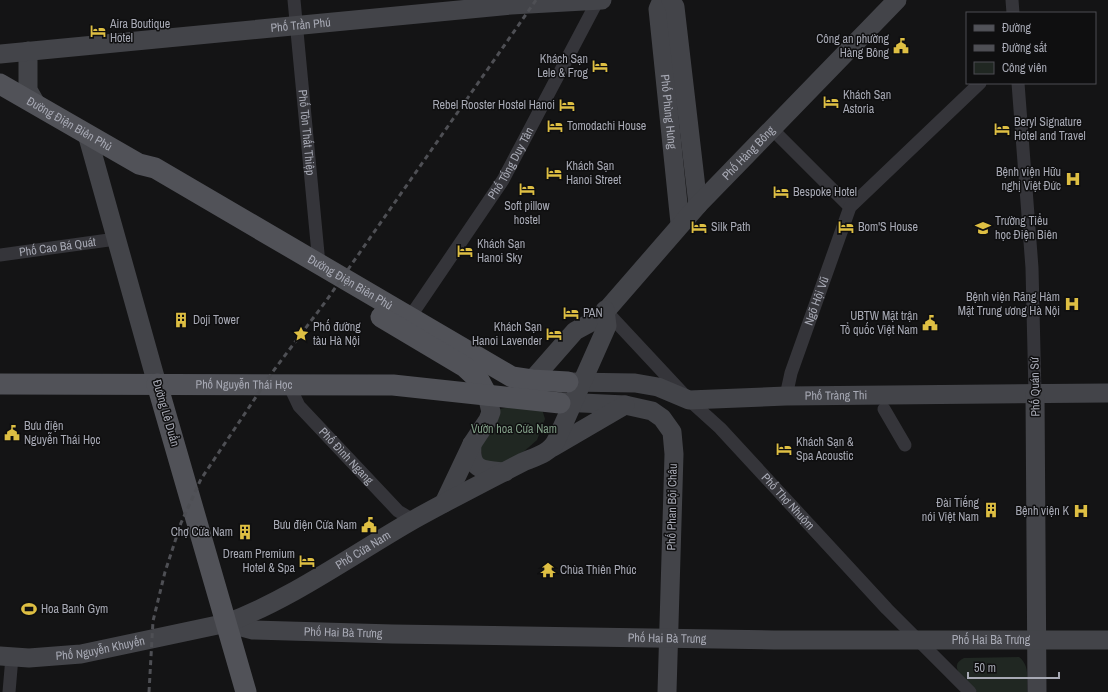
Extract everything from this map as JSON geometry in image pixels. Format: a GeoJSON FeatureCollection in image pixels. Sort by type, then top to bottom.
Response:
{"type":"FeatureCollection","features":[{"type":"Feature","properties":{"kind":"main road","name":"Đường Điện Biên Phủ"},"geometry":{"type":"LineString","coordinates":[[0,84],[139,164],[154,168],[512,377],[532,380],[575,382]]}},
{"type":"Feature","properties":{"kind":"main road","name":"Đường Điện Biên Phủ"},"geometry":{"type":"LineString","coordinates":[[139,164],[146,178],[465,367],[478,380],[487,395]]}},
{"type":"Feature","properties":{"kind":"main road","name":"Phố Nguyễn Thái Học"},"geometry":{"type":"LineString","coordinates":[[0,384],[392,385],[566,402]]}},
{"type":"Feature","properties":{"kind":"main road","name":"Đường Lê Duẩn"},"geometry":{"type":"LineString","coordinates":[[157,384],[246,692]]}},
{"type":"Feature","properties":{"kind":"street","name":"Phố Tôn Thất Thiệp"},"geometry":{"type":"LineString","coordinates":[[294,0],[295,26],[319,264]]}},
{"type":"Feature","properties":{"kind":"street","name":"Phố Tống Duy Tân"},"geometry":{"type":"LineString","coordinates":[[410,318],[503,180],[598,0]]}},
{"type":"Feature","properties":{"kind":"street","name":"Phố Trần Phú"},"geometry":{"type":"LineString","coordinates":[[0,54],[295,26],[510,3],[602,0]]}},
{"type":"Feature","properties":{"kind":"street","name":"Phố Phùng Hưng"},"geometry":{"type":"LineString","coordinates":[[662,0],[658,9],[680,224]]}},
{"type":"Feature","properties":{"kind":"street","name":"Phố Phùng Hưng"},"geometry":{"type":"LineString","coordinates":[[670,0],[675,7],[698,205]]}},
{"type":"Feature","properties":{"kind":"street","name":"Phố Hàng Bông"},"geometry":{"type":"LineString","coordinates":[[566,402],[602,314],[680,224],[897,0]]}},
{"type":"Feature","properties":{"kind":"street"},"geometry":{"type":"LineString","coordinates":[[1012,0],[1013,12]]}},
{"type":"Feature","properties":{"kind":"street"},"geometry":{"type":"LineString","coordinates":[[28,51],[28,90],[36,104]]}},
{"type":"Feature","properties":{"kind":"street","name":"Ngõ Hội Vũ"},"geometry":{"type":"LineString","coordinates":[[786,396],[791,373],[850,207],[979,84]]}},
{"type":"Feature","properties":{"kind":"street","name":"Phố Quán Sứ"},"geometry":{"type":"LineString","coordinates":[[1018,84],[1032,268],[1035,394],[1037,692]]}},
{"type":"Feature","properties":{"kind":"street"},"geometry":{"type":"LineString","coordinates":[[772,128],[850,207]]}},
{"type":"Feature","properties":{"kind":"street","name":"Đường Lê Duẩn"},"geometry":{"type":"LineString","coordinates":[[87,134],[157,384]]}},
{"type":"Feature","properties":{"kind":"street","name":"Phố Cao Bá Quát"},"geometry":{"type":"LineString","coordinates":[[0,255],[116,239]]}},
{"type":"Feature","properties":{"kind":"street"},"geometry":{"type":"LineString","coordinates":[[532,380],[576,331],[602,314]]}},
{"type":"Feature","properties":{"kind":"street","name":"Phố Thợ Nhuộm"},"geometry":{"type":"LineString","coordinates":[[602,314],[720,428],[887,609],[919,639],[970,692]]}},
{"type":"Feature","properties":{"kind":"street","name":"Phố Tràng Thi"},"geometry":{"type":"LineString","coordinates":[[575,382],[635,384],[658,387],[690,400],[786,396],[1108,393]]}},
{"type":"Feature","properties":{"kind":"street","name":"Phố Đình Ngang"},"geometry":{"type":"LineString","coordinates":[[289,385],[299,406],[398,511],[413,520]]}},
{"type":"Feature","properties":{"kind":"street"},"geometry":{"type":"LineString","coordinates":[[444,503],[472,444],[491,412],[487,395]]}},
{"type":"Feature","properties":{"kind":"street"},"geometry":{"type":"LineString","coordinates":[[553,446],[566,402]]}},
{"type":"Feature","properties":{"kind":"street","name":"Phố Phan Bội Châu"},"geometry":{"type":"LineString","coordinates":[[566,402],[625,405],[652,411],[662,418],[672,432],[673,461],[667,692]]}},
{"type":"Feature","properties":{"kind":"street","name":"Phố Cửa Nam"},"geometry":{"type":"LineString","coordinates":[[523,462],[531,450],[542,443],[566,402]]}},
{"type":"Feature","properties":{"kind":"street","name":"Phố Cửa Nam"},"geometry":{"type":"LineString","coordinates":[[200,629],[227,623],[249,615],[325,573],[413,520],[523,462],[537,457],[553,446],[625,405]]}},
{"type":"Feature","properties":{"kind":"street"},"geometry":{"type":"LineString","coordinates":[[884,409],[905,445]]}},
{"type":"Feature","properties":{"kind":"street"},"geometry":{"type":"LineString","coordinates":[[472,444],[473,460],[476,466],[483,470],[505,472]]}},
{"type":"Feature","properties":{"kind":"street","name":"Phố Hai Bà Trưng"},"geometry":{"type":"LineString","coordinates":[[227,623],[253,630],[669,638],[1108,640]]}},
{"type":"Feature","properties":{"kind":"street","name":"Phố Nguyễn Khuyến"},"geometry":{"type":"LineString","coordinates":[[6,656],[29,658],[80,654],[200,629]]}},
{"type":"Feature","properties":{"kind":"street"},"geometry":{"type":"LineString","coordinates":[[6,656],[10,692]]}},
{"type":"Feature","properties":{"kind":"green space","name":"Vườn hoa Cửa Nam"},"geometry":{"type":"Polygon","coordinates":[[[520,405],[541,406],[545,419],[537,440],[521,454],[499,465],[483,462],[480,444],[499,409],[520,405]]]}},
{"type":"Feature","properties":{"kind":"green space"},"geometry":{"type":"Polygon","coordinates":[[[1019,657],[1023,660],[1026,668],[1027,692],[977,692],[960,675],[957,666],[964,658],[1019,657]]]}},
{"type":"Feature","properties":{"kind":"railway"},"geometry":{"type":"LineString","coordinates":[[149,692],[153,621],[165,572],[181,523],[201,479],[274,370],[326,301],[536,0]]}},
{"type":"Feature","properties":{"kind":"place","name":"Aira Boutique Hotel"},"geometry":{"type":"Point","coordinates":[98,31]}},
{"type":"Feature","properties":{"kind":"place","name":"Công an phường Hàng Bông"},"geometry":{"type":"Point","coordinates":[901,46]}},
{"type":"Feature","properties":{"kind":"place","name":"Khách Sạn Lele & Frog"},"geometry":{"type":"Point","coordinates":[600,66]}},
{"type":"Feature","properties":{"kind":"place","name":"Khách Sạn Astoria"},"geometry":{"type":"Point","coordinates":[831,102]}},
{"type":"Feature","properties":{"kind":"place","name":"Rebel Rooster Hostel Hanoi"},"geometry":{"type":"Point","coordinates":[567,105]}},
{"type":"Feature","properties":{"kind":"place","name":"Tomodachi House"},"geometry":{"type":"Point","coordinates":[555,126]}},
{"type":"Feature","properties":{"kind":"place","name":"Beryl Signature Hotel and Travel"},"geometry":{"type":"Point","coordinates":[1002,129]}},
{"type":"Feature","properties":{"kind":"place","name":"Khách Sạn Hanoi Street"},"geometry":{"type":"Point","coordinates":[554,173]}},
{"type":"Feature","properties":{"kind":"place","name":"Bệnh viện Hữu nghị Việt Đức"},"geometry":{"type":"Point","coordinates":[1073,179]}},
{"type":"Feature","properties":{"kind":"place","name":"Soft pillow hostel"},"geometry":{"type":"Point","coordinates":[527,189]}},
{"type":"Feature","properties":{"kind":"place","name":"Bespoke Hotel"},"geometry":{"type":"Point","coordinates":[781,192]}},
{"type":"Feature","properties":{"kind":"place","name":"Silk Path"},"geometry":{"type":"Point","coordinates":[699,227]}},
{"type":"Feature","properties":{"kind":"place","name":"Bom'S House"},"geometry":{"type":"Point","coordinates":[846,227]}},
{"type":"Feature","properties":{"kind":"place","name":"Trường Tiểu học Điện Biên"},"geometry":{"type":"Point","coordinates":[983,228]}},
{"type":"Feature","properties":{"kind":"place","name":"Khách Sạn Hanoi Sky"},"geometry":{"type":"Point","coordinates":[465,251]}},
{"type":"Feature","properties":{"kind":"place","name":"Bệnh viện Răng Hàm Mặt Trung ương Hà Nội"},"geometry":{"type":"Point","coordinates":[1072,304]}},
{"type":"Feature","properties":{"kind":"place","name":"PAN"},"geometry":{"type":"Point","coordinates":[571,313]}},
{"type":"Feature","properties":{"kind":"place","name":"Doji Tower"},"geometry":{"type":"Point","coordinates":[181,320]}},
{"type":"Feature","properties":{"kind":"place","name":"UBTW Mặt trận Tổ quốc Việt Nam"},"geometry":{"type":"Point","coordinates":[930,323]}},
{"type":"Feature","properties":{"kind":"place","name":"Phố đường tàu Hà Nội"},"geometry":{"type":"Point","coordinates":[301,334]}},
{"type":"Feature","properties":{"kind":"place","name":"Khách Sạn Hanoi Lavender"},"geometry":{"type":"Point","coordinates":[554,334]}},
{"type":"Feature","properties":{"kind":"place","name":"Bưu điện Nguyễn Thái Học"},"geometry":{"type":"Point","coordinates":[12,433]}},
{"type":"Feature","properties":{"kind":"place","name":"Khách Sạn & Spa Acoustic"},"geometry":{"type":"Point","coordinates":[784,449]}},
{"type":"Feature","properties":{"kind":"place","name":"Đài Tiếng nói Việt Nam"},"geometry":{"type":"Point","coordinates":[991,510]}},
{"type":"Feature","properties":{"kind":"place","name":"Bệnh viện K"},"geometry":{"type":"Point","coordinates":[1081,511]}},
{"type":"Feature","properties":{"kind":"place","name":"Bưu điện Cửa Nam"},"geometry":{"type":"Point","coordinates":[369,525]}},
{"type":"Feature","properties":{"kind":"place","name":"Chợ Cửa Nam"},"geometry":{"type":"Point","coordinates":[245,532]}},
{"type":"Feature","properties":{"kind":"place","name":"Dream Premium Hotel & Spa"},"geometry":{"type":"Point","coordinates":[307,561]}},
{"type":"Feature","properties":{"kind":"place","name":"Chùa Thiên Phúc"},"geometry":{"type":"Point","coordinates":[548,570]}},
{"type":"Feature","properties":{"kind":"place","name":"Hoa Banh Gym"},"geometry":{"type":"Point","coordinates":[29,609]}}]}
